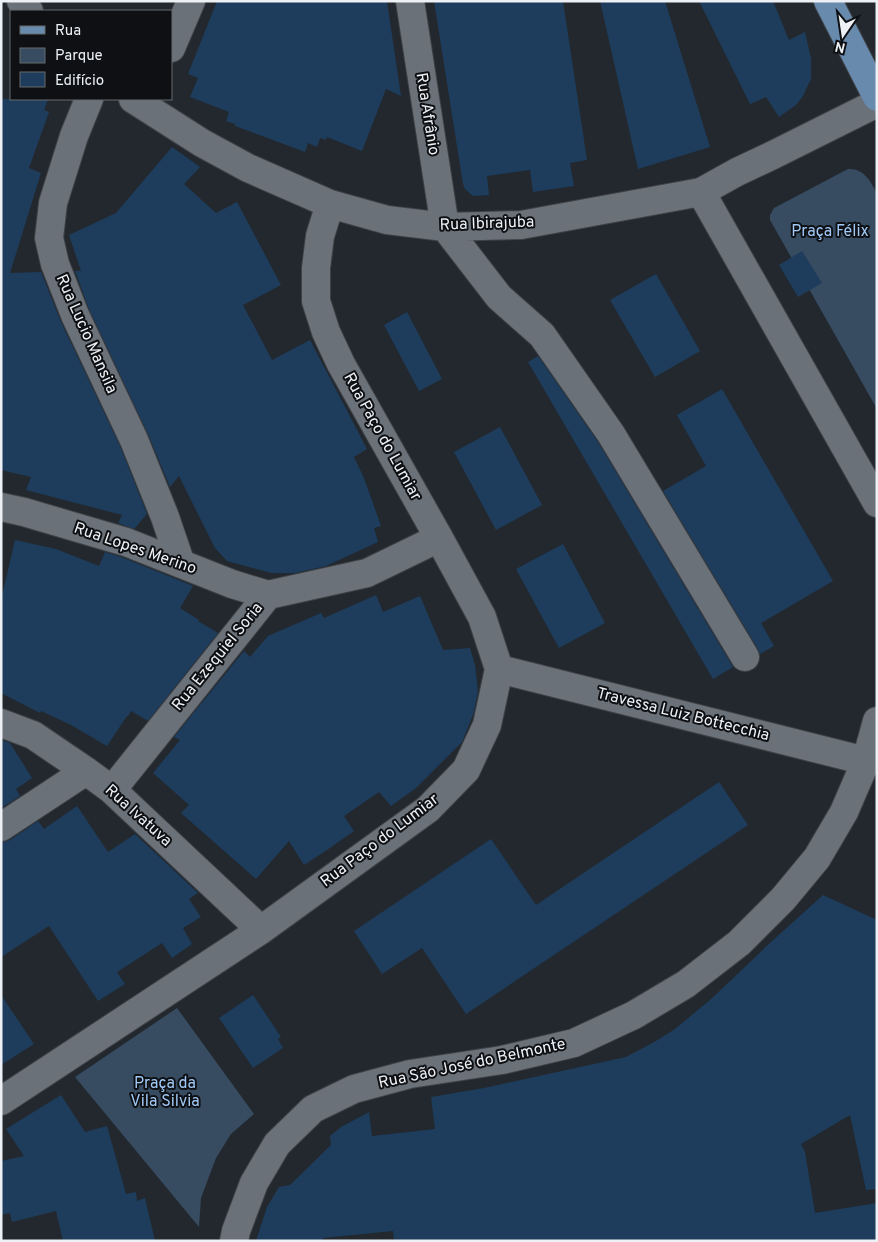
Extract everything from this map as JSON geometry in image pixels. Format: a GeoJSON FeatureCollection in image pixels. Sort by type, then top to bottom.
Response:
{"type":"FeatureCollection","features":[{"type":"Feature","properties":{"kind":"main road"},"geometry":{"type":"LineString","coordinates":[[828,1],[877,97]]}},
{"type":"Feature","properties":{"kind":"street"},"geometry":{"type":"LineString","coordinates":[[172,46],[190,1]]}},
{"type":"Feature","properties":{"kind":"street","name":"Rua Afrânio"},"geometry":{"type":"LineString","coordinates":[[410,1],[445,227]]}},
{"type":"Feature","properties":{"kind":"street","name":"Rua Lucio Mansila"},"geometry":{"type":"LineString","coordinates":[[88,100],[53,203],[49,238],[55,264],[68,298],[134,440],[165,517],[181,564]]}},
{"type":"Feature","properties":{"kind":"street","name":"Rua Ibirajuba"},"geometry":{"type":"LineString","coordinates":[[144,101],[202,143],[248,168],[330,204],[387,220],[445,227],[521,226],[701,192],[737,172],[877,103]]}},
{"type":"Feature","properties":{"kind":"street"},"geometry":{"type":"LineString","coordinates":[[701,192],[877,503]]}},
{"type":"Feature","properties":{"kind":"street","name":"Rua Paço do Lumiar"},"geometry":{"type":"LineString","coordinates":[[1,1101],[261,930],[428,809],[466,770],[487,725],[499,668],[482,618],[341,364],[326,332],[316,301],[316,268],[320,236],[330,204]]}},
{"type":"Feature","properties":{"kind":"street"},"geometry":{"type":"LineString","coordinates":[[445,227],[499,297],[542,335],[606,427],[745,657]]}},
{"type":"Feature","properties":{"kind":"street","name":"Rua Lopes Merino"},"geometry":{"type":"LineString","coordinates":[[1,507],[126,542],[232,584],[268,595]]}},
{"type":"Feature","properties":{"kind":"street","name":"Rua Ezequiel Soria"},"geometry":{"type":"LineString","coordinates":[[112,790],[268,595],[367,573],[439,538]]}},
{"type":"Feature","properties":{"kind":"street","name":"Travessa Luiz Bottecchia"},"geometry":{"type":"LineString","coordinates":[[499,668],[866,761]]}},
{"type":"Feature","properties":{"kind":"street","name":"Rua São José do Belmonte"},"geometry":{"type":"LineString","coordinates":[[234,1241],[254,1183],[278,1144],[313,1109],[354,1089],[410,1074],[502,1060],[574,1043],[634,1014],[686,984],[739,943],[789,892],[817,858],[844,812],[866,761],[877,722]]}},
{"type":"Feature","properties":{"kind":"street","name":"Rua Ivatuva"},"geometry":{"type":"LineString","coordinates":[[1,723],[33,735],[112,790],[261,930]]}},
{"type":"Feature","properties":{"kind":"street"},"geometry":{"type":"LineString","coordinates":[[1,827],[86,771]]}},
{"type":"Feature","properties":{"kind":"green space","name":"Praça Félix"},"geometry":{"type":"Polygon","coordinates":[[[848,169],[854,169],[862,173],[877,193],[877,409],[770,220],[770,215],[774,208],[848,169]]]}},
{"type":"Feature","properties":{"kind":"green space","name":"Praça da Vila Silvia"},"geometry":{"type":"Polygon","coordinates":[[[177,1008],[254,1114],[231,1134],[216,1158],[201,1198],[199,1227],[75,1077],[177,1008]]]}},
{"type":"Feature","properties":{"kind":"building"},"geometry":{"type":"Polygon","coordinates":[[[217,1],[387,1],[401,96],[386,89],[362,151],[327,137],[326,140],[320,138],[317,147],[308,143],[305,152],[235,126],[235,124],[226,121],[229,112],[190,97],[198,78],[188,74],[217,1]]]}},
{"type":"Feature","properties":{"kind":"building"},"geometry":{"type":"Polygon","coordinates":[[[434,1],[563,1],[587,160],[570,163],[574,186],[533,192],[530,170],[487,176],[489,195],[473,196],[465,189],[434,1]]]}},
{"type":"Feature","properties":{"kind":"building"},"geometry":{"type":"Polygon","coordinates":[[[600,1],[665,1],[710,147],[638,169],[600,1]]]}},
{"type":"Feature","properties":{"kind":"building"},"geometry":{"type":"Polygon","coordinates":[[[699,1],[773,1],[789,40],[805,32],[811,58],[811,79],[803,96],[796,105],[779,117],[766,97],[750,104],[699,1]]]}},
{"type":"Feature","properties":{"kind":"building"},"geometry":{"type":"Polygon","coordinates":[[[1,99],[48,100],[44,110],[49,112],[29,168],[41,173],[10,273],[41,272],[61,322],[120,446],[147,514],[134,529],[118,523],[122,515],[26,490],[31,477],[1,470],[1,99]]]}},
{"type":"Feature","properties":{"kind":"building"},"geometry":{"type":"Polygon","coordinates":[[[172,147],[200,167],[184,184],[216,213],[237,202],[281,285],[243,305],[272,360],[310,340],[367,449],[354,457],[364,478],[381,526],[374,528],[378,542],[326,566],[295,573],[271,573],[227,561],[215,548],[179,476],[170,487],[148,434],[89,309],[75,271],[81,271],[69,235],[116,213],[172,147]]]}},
{"type":"Feature","properties":{"kind":"building"},"geometry":{"type":"Polygon","coordinates":[[[802,251],[822,283],[798,297],[779,265],[802,251]]]}},
{"type":"Feature","properties":{"kind":"building"},"geometry":{"type":"Polygon","coordinates":[[[656,274],[700,351],[655,377],[610,300],[656,274]]]}},
{"type":"Feature","properties":{"kind":"building"},"geometry":{"type":"Polygon","coordinates":[[[407,312],[442,379],[419,391],[384,325],[407,312]]]}},
{"type":"Feature","properties":{"kind":"building"},"geometry":{"type":"Polygon","coordinates":[[[538,356],[598,442],[733,667],[713,679],[528,362],[538,356]]]}},
{"type":"Feature","properties":{"kind":"building"},"geometry":{"type":"Polygon","coordinates":[[[722,389],[833,581],[761,623],[774,646],[760,654],[663,491],[706,466],[677,415],[722,389]]]}},
{"type":"Feature","properties":{"kind":"building"},"geometry":{"type":"Polygon","coordinates":[[[500,427],[542,505],[496,530],[454,452],[500,427]]]}},
{"type":"Feature","properties":{"kind":"building"},"geometry":{"type":"Polygon","coordinates":[[[15,540],[56,549],[99,566],[105,552],[193,586],[180,608],[218,633],[148,721],[131,711],[107,746],[71,725],[41,711],[40,713],[1,693],[1,600],[15,540]]]}},
{"type":"Feature","properties":{"kind":"building"},"geometry":{"type":"Polygon","coordinates":[[[563,544],[605,623],[559,648],[516,569],[563,544]]]}},
{"type":"Feature","properties":{"kind":"building"},"geometry":{"type":"Polygon","coordinates":[[[376,595],[383,612],[420,596],[443,650],[470,648],[475,665],[478,691],[474,712],[462,742],[416,788],[391,806],[379,792],[344,816],[354,831],[327,850],[304,865],[289,841],[256,879],[181,813],[189,805],[153,773],[180,740],[174,737],[244,651],[250,657],[268,636],[321,613],[324,618],[376,595]]]}},
{"type":"Feature","properties":{"kind":"building"},"geometry":{"type":"Polygon","coordinates":[[[1,740],[10,743],[32,778],[16,789],[20,796],[1,808],[1,740]]]}},
{"type":"Feature","properties":{"kind":"building"},"geometry":{"type":"Polygon","coordinates":[[[719,782],[748,825],[466,1014],[422,948],[382,974],[354,931],[491,839],[536,905],[719,782]]]}},
{"type":"Feature","properties":{"kind":"building"},"geometry":{"type":"Polygon","coordinates":[[[77,806],[108,852],[135,834],[198,893],[189,899],[201,917],[183,928],[192,944],[172,958],[162,943],[117,972],[125,984],[98,1001],[49,926],[1,957],[1,843],[10,840],[38,821],[44,829],[77,806]]]}},
{"type":"Feature","properties":{"kind":"building"},"geometry":{"type":"Polygon","coordinates":[[[823,895],[877,920],[877,1189],[866,1190],[850,1115],[801,1144],[805,1152],[815,1213],[877,1203],[877,1241],[394,1241],[393,1231],[323,1238],[323,1241],[256,1241],[267,1207],[279,1187],[290,1185],[331,1145],[330,1136],[341,1127],[369,1112],[372,1136],[435,1129],[431,1097],[484,1088],[626,1057],[675,1029],[710,1000],[823,895]]]}},
{"type":"Feature","properties":{"kind":"building"},"geometry":{"type":"Polygon","coordinates":[[[1,995],[34,1044],[1,1065],[1,995]]]}},
{"type":"Feature","properties":{"kind":"building"},"geometry":{"type":"Polygon","coordinates":[[[253,995],[281,1037],[278,1039],[283,1048],[253,1068],[219,1018],[253,995]]]}},
{"type":"Feature","properties":{"kind":"building"},"geometry":{"type":"Polygon","coordinates":[[[61,1095],[85,1132],[107,1126],[126,1194],[136,1192],[137,1201],[145,1198],[155,1241],[63,1241],[56,1211],[12,1222],[10,1213],[1,1215],[1,1161],[24,1156],[6,1129],[61,1095]]]}}]}
